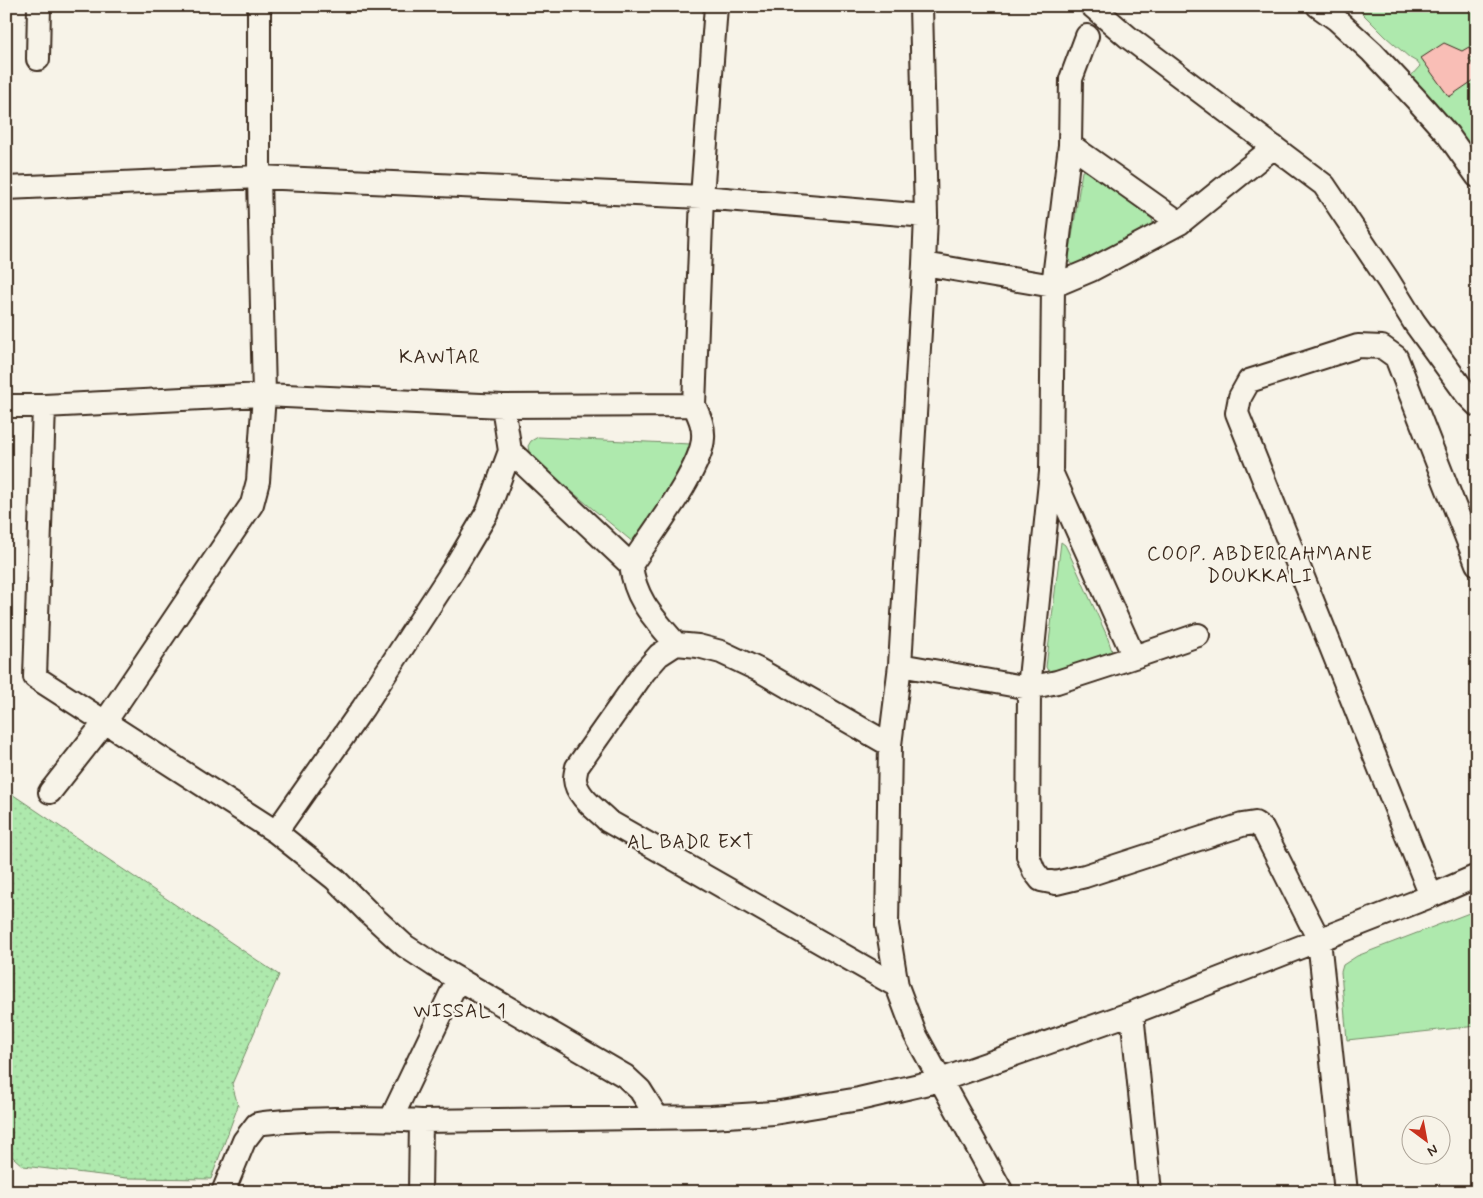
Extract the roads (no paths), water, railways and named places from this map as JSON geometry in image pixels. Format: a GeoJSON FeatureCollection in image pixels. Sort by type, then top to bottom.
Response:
{"type":"FeatureCollection","features":[{"type":"Feature","properties":{"kind":"street"},"geometry":{"type":"LineString","coordinates":[[38,59],[39,6]]}},
{"type":"Feature","properties":{"kind":"street"},"geometry":{"type":"LineString","coordinates":[[50,792],[105,722],[252,504],[258,481],[264,395],[259,6]]}},
{"type":"Feature","properties":{"kind":"street"},"geometry":{"type":"LineString","coordinates":[[631,565],[678,495],[696,463],[703,440],[702,422],[694,405],[702,197],[716,6]]}},
{"type":"Feature","properties":{"kind":"street"},"geometry":{"type":"LineString","coordinates":[[922,6],[926,216],[900,665],[890,745],[887,925],[897,986],[915,1034],[1002,1192]]}},
{"type":"Feature","properties":{"kind":"street"},"geometry":{"type":"LineString","coordinates":[[1092,6],[1128,37],[1324,184],[1414,322],[1466,395],[1477,405]]}},
{"type":"Feature","properties":{"kind":"street"},"geometry":{"type":"LineString","coordinates":[[1318,6],[1343,26],[1391,72],[1448,135],[1477,176]]}},
{"type":"Feature","properties":{"kind":"street"},"geometry":{"type":"LineString","coordinates":[[1087,36],[1071,79],[1070,145],[1053,286],[1051,472],[1029,688],[1028,856],[1034,871],[1041,880],[1056,883],[1085,876],[1242,825],[1255,824],[1263,828],[1319,940],[1346,1192]]}},
{"type":"Feature","properties":{"kind":"street"},"geometry":{"type":"LineString","coordinates":[[1070,145],[1180,223]]}},
{"type":"Feature","properties":{"kind":"street"},"geometry":{"type":"LineString","coordinates":[[924,264],[1053,286],[1091,270],[1180,223],[1274,147]]}},
{"type":"Feature","properties":{"kind":"street"},"geometry":{"type":"LineString","coordinates":[[6,188],[260,177],[702,197],[926,216]]}},
{"type":"Feature","properties":{"kind":"street"},"geometry":{"type":"LineString","coordinates":[[1431,896],[1237,413],[1240,397],[1249,381],[1358,346],[1382,347],[1396,357],[1477,564]]}},
{"type":"Feature","properties":{"kind":"street"},"geometry":{"type":"LineString","coordinates":[[6,406],[44,406],[264,395],[503,406],[694,405]]}},
{"type":"Feature","properties":{"kind":"street"},"geometry":{"type":"LineString","coordinates":[[44,406],[34,677],[276,832],[335,879],[405,946],[458,979],[626,1076],[640,1090],[657,1118]]}},
{"type":"Feature","properties":{"kind":"street"},"geometry":{"type":"LineString","coordinates":[[276,832],[363,708],[453,570],[488,511],[510,451],[503,406]]}},
{"type":"Feature","properties":{"kind":"street"},"geometry":{"type":"LineString","coordinates":[[510,451],[631,565],[638,596],[676,644]]}},
{"type":"Feature","properties":{"kind":"street"},"geometry":{"type":"LineString","coordinates":[[1051,472],[1134,657]]}},
{"type":"Feature","properties":{"kind":"street"},"geometry":{"type":"LineString","coordinates":[[900,665],[1029,688],[1057,682],[1198,635]]}},
{"type":"Feature","properties":{"kind":"street"},"geometry":{"type":"LineString","coordinates":[[890,745],[759,670],[721,652],[698,646],[676,644],[659,655],[644,672],[577,767],[575,779],[578,788],[589,803],[608,820],[897,986]]}},
{"type":"Feature","properties":{"kind":"street"},"geometry":{"type":"LineString","coordinates":[[223,1192],[244,1141],[257,1124],[283,1120],[391,1119],[421,1121],[657,1118],[774,1113],[859,1099],[941,1080],[1132,1013],[1431,896],[1477,876]]}},
{"type":"Feature","properties":{"kind":"street"},"geometry":{"type":"LineString","coordinates":[[391,1119],[458,979]]}},
{"type":"Feature","properties":{"kind":"street"},"geometry":{"type":"LineString","coordinates":[[1132,1013],[1150,1192]]}},
{"type":"Feature","properties":{"kind":"street"},"geometry":{"type":"LineString","coordinates":[[420,1192],[421,1121]]}},
{"type":"Feature","properties":{"kind":"district","name":"KAWTAR"},"geometry":{"type":"Point","coordinates":[440,357]}},
{"type":"Feature","properties":{"kind":"district","name":"COOP. ABDERRAHMANE DOUKKALI"},"geometry":{"type":"Point","coordinates":[1260,565]}},
{"type":"Feature","properties":{"kind":"district","name":"AL BADR EXT"},"geometry":{"type":"Point","coordinates":[691,842]}},
{"type":"Feature","properties":{"kind":"district","name":"WISSAL 1"},"geometry":{"type":"Point","coordinates":[460,1011]}}]}
